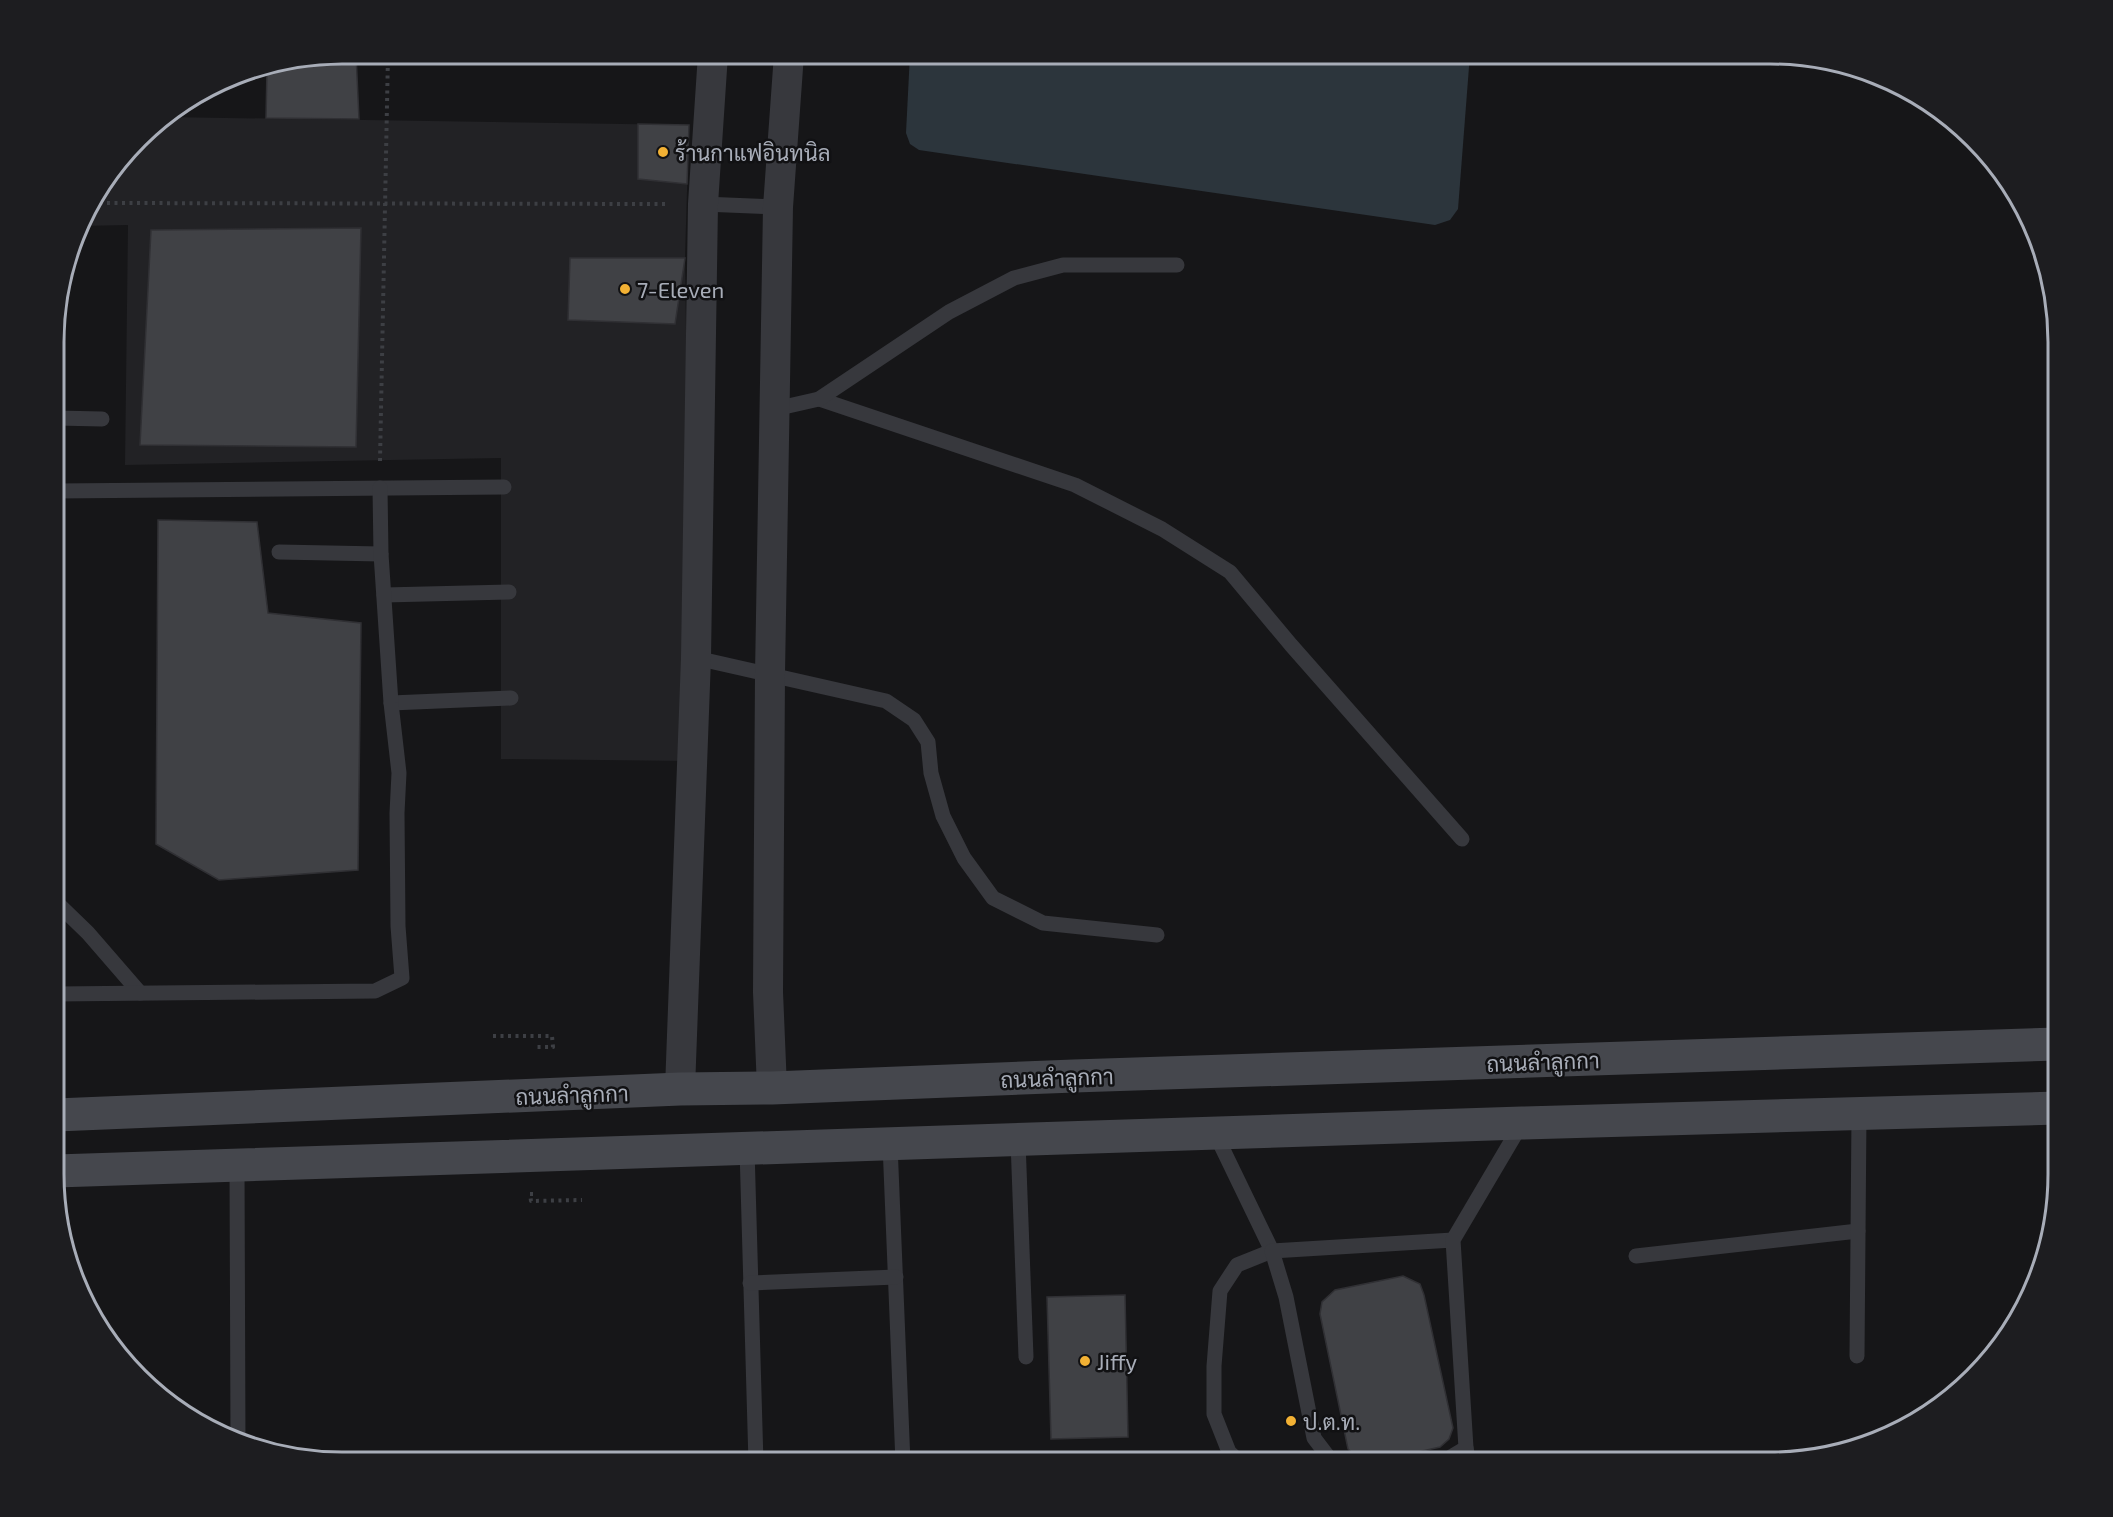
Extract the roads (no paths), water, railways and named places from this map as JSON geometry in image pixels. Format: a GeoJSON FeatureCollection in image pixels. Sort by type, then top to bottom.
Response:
{"type":"FeatureCollection","features":[{"type":"Feature","properties":{"kind":"main road","name":"ถนนลำลูกกา"},"geometry":{"type":"LineString","coordinates":[[64,1115],[680,1089],[772,1088],[2048,1044]]}},
{"type":"Feature","properties":{"kind":"main road"},"geometry":{"type":"LineString","coordinates":[[64,1171],[1522,1123],[2048,1108]]}},
{"type":"Feature","properties":{"kind":"street"},"geometry":{"type":"LineString","coordinates":[[680,1089],[696,658],[703,204],[712,64]]}},
{"type":"Feature","properties":{"kind":"street"},"geometry":{"type":"LineString","coordinates":[[772,1088],[768,992],[770,674],[778,207],[788,64]]}},
{"type":"Feature","properties":{"kind":"lane"},"geometry":{"type":"LineString","coordinates":[[703,204],[778,207]]}},
{"type":"Feature","properties":{"kind":"lane"},"geometry":{"type":"LineString","coordinates":[[775,409],[819,399],[950,312],[1014,278],[1063,265],[1177,265]]}},
{"type":"Feature","properties":{"kind":"lane"},"geometry":{"type":"LineString","coordinates":[[819,399],[1075,485],[1162,529],[1230,572],[1462,840]]}},
{"type":"Feature","properties":{"kind":"lane"},"geometry":{"type":"LineString","coordinates":[[64,418],[102,419]]}},
{"type":"Feature","properties":{"kind":"lane"},"geometry":{"type":"LineString","coordinates":[[64,491],[504,487]]}},
{"type":"Feature","properties":{"kind":"lane"},"geometry":{"type":"LineString","coordinates":[[64,994],[375,991],[402,978],[398,926],[399,773],[391,703],[381,554],[380,488]]}},
{"type":"Feature","properties":{"kind":"lane"},"geometry":{"type":"LineString","coordinates":[[279,552],[381,554]]}},
{"type":"Feature","properties":{"kind":"lane"},"geometry":{"type":"LineString","coordinates":[[384,595],[509,592]]}},
{"type":"Feature","properties":{"kind":"lane"},"geometry":{"type":"LineString","coordinates":[[696,658],[886,701],[914,720],[928,742],[931,773],[943,816],[964,858],[993,898],[1043,923],[1157,935]]}},
{"type":"Feature","properties":{"kind":"lane"},"geometry":{"type":"LineString","coordinates":[[391,703],[510,698]]}},
{"type":"Feature","properties":{"kind":"lane"},"geometry":{"type":"LineString","coordinates":[[64,910],[88,933],[140,993]]}},
{"type":"Feature","properties":{"kind":"lane"},"geometry":{"type":"LineString","coordinates":[[1857,1356],[1859,1114]]}},
{"type":"Feature","properties":{"kind":"lane"},"geometry":{"type":"LineString","coordinates":[[1468,1452],[1453,1240],[1522,1123]]}},
{"type":"Feature","properties":{"kind":"lane"},"geometry":{"type":"LineString","coordinates":[[1215,1133],[1272,1251],[1286,1297],[1314,1438],[1325,1452]]}},
{"type":"Feature","properties":{"kind":"lane"},"geometry":{"type":"LineString","coordinates":[[1018,1141],[1026,1357]]}},
{"type":"Feature","properties":{"kind":"lane"},"geometry":{"type":"LineString","coordinates":[[890,1144],[903,1452]]}},
{"type":"Feature","properties":{"kind":"lane"},"geometry":{"type":"LineString","coordinates":[[747,1149],[756,1452]]}},
{"type":"Feature","properties":{"kind":"lane"},"geometry":{"type":"LineString","coordinates":[[237,1165],[238,1432]]}},
{"type":"Feature","properties":{"kind":"lane"},"geometry":{"type":"LineString","coordinates":[[1636,1256],[1858,1231]]}},
{"type":"Feature","properties":{"kind":"lane"},"geometry":{"type":"LineString","coordinates":[[1229,1452],[1214,1414],[1214,1366],[1221,1291],[1237,1265],[1272,1251],[1453,1240]]}},
{"type":"Feature","properties":{"kind":"lane"},"geometry":{"type":"LineString","coordinates":[[750,1282],[896,1277]]}},
{"type":"Feature","properties":{"kind":"place","name":"ร้านกาแฟอินทนิล"},"geometry":{"type":"Point","coordinates":[663,152]}},
{"type":"Feature","properties":{"kind":"place","name":"7-Eleven"},"geometry":{"type":"Point","coordinates":[625,289]}},
{"type":"Feature","properties":{"kind":"place","name":"Jiffy"},"geometry":{"type":"Point","coordinates":[1085,1361]}},
{"type":"Feature","properties":{"kind":"place","name":"ป.ต.ท."},"geometry":{"type":"Point","coordinates":[1291,1421]}}]}
